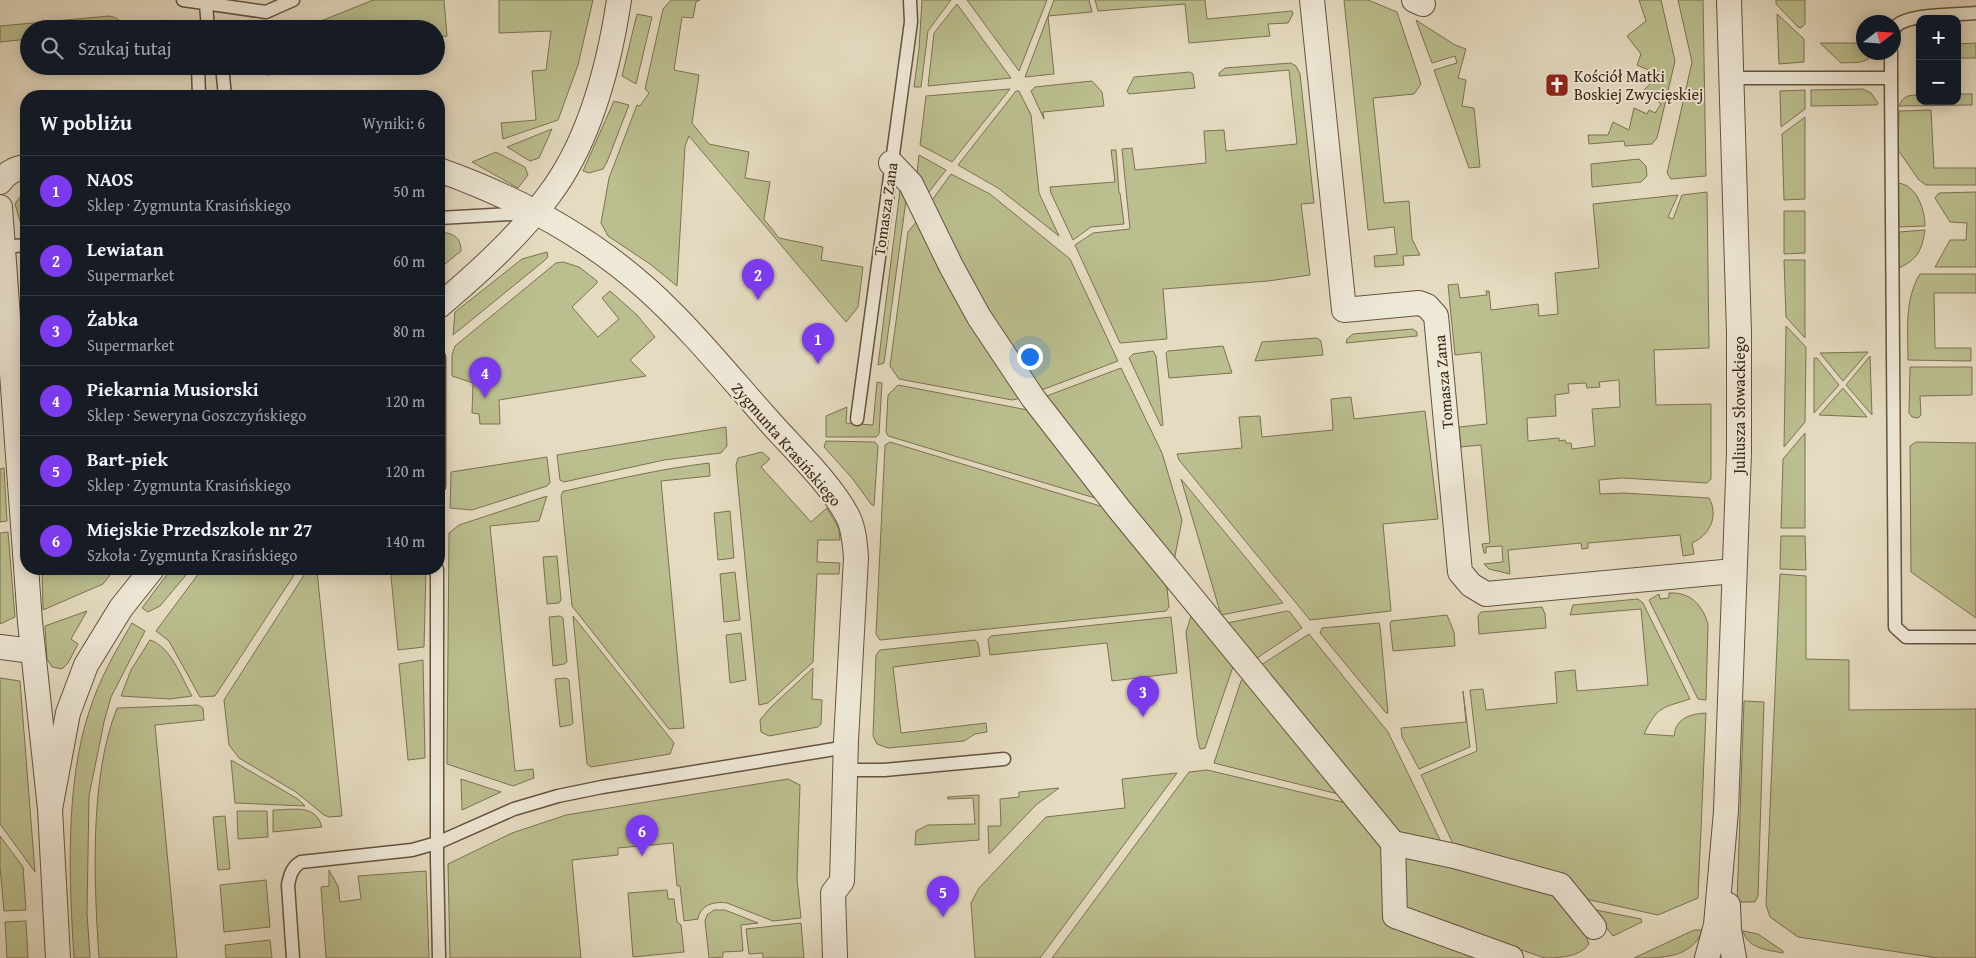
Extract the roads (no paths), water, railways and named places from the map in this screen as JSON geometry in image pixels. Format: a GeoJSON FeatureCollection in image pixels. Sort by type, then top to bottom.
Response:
{"type":"FeatureCollection","features":[{"type":"Feature","properties":{"kind":"street"},"geometry":{"type":"LineString","coordinates":[[445,301],[507,244],[550,194],[563,172],[587,124],[602,84],[619,0]]}},
{"type":"Feature","properties":{"kind":"street","name":"Tomasza Zana"},"geometry":{"type":"LineString","coordinates":[[1312,0],[1344,310],[1419,303],[1433,310],[1436,316],[1460,572],[1471,585],[1486,594],[1734,570]]}},
{"type":"Feature","properties":{"kind":"street","name":"Juliusza Słowackiego"},"geometry":{"type":"LineString","coordinates":[[1726,811],[1739,452],[1739,343],[1729,0]]}},
{"type":"Feature","properties":{"kind":"street"},"geometry":{"type":"LineString","coordinates":[[892,163],[911,184],[979,317],[1033,398],[1119,509],[1393,843],[1396,916],[1511,958]]}},
{"type":"Feature","properties":{"kind":"street"},"geometry":{"type":"LineString","coordinates":[[0,182],[3,177],[12,171],[20,169]]}},
{"type":"Feature","properties":{"kind":"street","name":"Zygmunta Krasińskiego"},"geometry":{"type":"LineString","coordinates":[[445,172],[482,186],[535,212],[587,244],[648,290],[690,331],[838,500],[848,518],[854,537],[856,558],[842,880],[833,892],[835,958]]}},
{"type":"Feature","properties":{"kind":"street"},"geometry":{"type":"LineString","coordinates":[[0,207],[2,262],[20,495]]}},
{"type":"Feature","properties":{"kind":"street"},"geometry":{"type":"LineString","coordinates":[[26,575],[32,651],[50,809],[58,958]]}},
{"type":"Feature","properties":{"kind":"street"},"geometry":{"type":"LineString","coordinates":[[50,809],[68,713],[86,665],[121,608],[147,575]]}},
{"type":"Feature","properties":{"kind":"street"},"geometry":{"type":"LineString","coordinates":[[0,646],[32,651]]}},
{"type":"Feature","properties":{"kind":"street"},"geometry":{"type":"LineString","coordinates":[[1707,958],[1716,925],[1726,811]]}},
{"type":"Feature","properties":{"kind":"street"},"geometry":{"type":"LineString","coordinates":[[1726,811],[1728,919],[1734,958]]}},
{"type":"Feature","properties":{"kind":"street"},"geometry":{"type":"LineString","coordinates":[[1393,843],[1454,856],[1560,885],[1594,928]]}},
{"type":"Feature","properties":{"kind":"lane"},"geometry":{"type":"LineString","coordinates":[[183,0],[266,12],[293,0]]}},
{"type":"Feature","properties":{"kind":"lane","name":"Tomasza Zana"},"geometry":{"type":"LineString","coordinates":[[857,419],[911,22],[910,0]]}},
{"type":"Feature","properties":{"kind":"lane"},"geometry":{"type":"LineString","coordinates":[[206,4],[207,20]]}},
{"type":"Feature","properties":{"kind":"lane"},"geometry":{"type":"LineString","coordinates":[[1901,22],[1912,18],[1976,13]]}},
{"type":"Feature","properties":{"kind":"lane"},"geometry":{"type":"LineString","coordinates":[[1891,60],[1895,628],[1906,637],[1976,636]]}},
{"type":"Feature","properties":{"kind":"lane"},"geometry":{"type":"LineString","coordinates":[[198,75],[199,90]]}},
{"type":"Feature","properties":{"kind":"lane"},"geometry":{"type":"LineString","coordinates":[[223,75],[224,90]]}},
{"type":"Feature","properties":{"kind":"lane"},"geometry":{"type":"LineString","coordinates":[[1731,78],[1891,78]]}},
{"type":"Feature","properties":{"kind":"lane"},"geometry":{"type":"LineString","coordinates":[[445,218],[535,212]]}},
{"type":"Feature","properties":{"kind":"lane"},"geometry":{"type":"LineString","coordinates":[[2,262],[20,249]]}},
{"type":"Feature","properties":{"kind":"lane"},"geometry":{"type":"LineString","coordinates":[[438,575],[437,843],[439,958]]}},
{"type":"Feature","properties":{"kind":"lane"},"geometry":{"type":"LineString","coordinates":[[293,958],[288,885],[290,874],[296,865],[302,862],[412,850],[437,843],[514,809],[558,796],[602,787],[846,758],[884,770],[1004,759]]}},
{"type":"Feature","properties":{"kind":"place","name":"Kościół Matki Boskiej Zwycięskiej"},"geometry":{"type":"Point","coordinates":[1557,85]}},
{"type":"Feature","properties":{"kind":"place","name":"Lewiatan"},"geometry":{"type":"Point","coordinates":[758,300]}},
{"type":"Feature","properties":{"kind":"place","name":"NAOS"},"geometry":{"type":"Point","coordinates":[818,364]}},
{"type":"Feature","properties":{"kind":"place","name":"Piekarnia Musiorski"},"geometry":{"type":"Point","coordinates":[485,398]}},
{"type":"Feature","properties":{"kind":"place","name":"Żabka"},"geometry":{"type":"Point","coordinates":[1143,717]}},
{"type":"Feature","properties":{"kind":"place","name":"Miejskie Przedszkole nr 27"},"geometry":{"type":"Point","coordinates":[642,856]}},
{"type":"Feature","properties":{"kind":"place","name":"Bart-piek"},"geometry":{"type":"Point","coordinates":[943,917]}}]}
